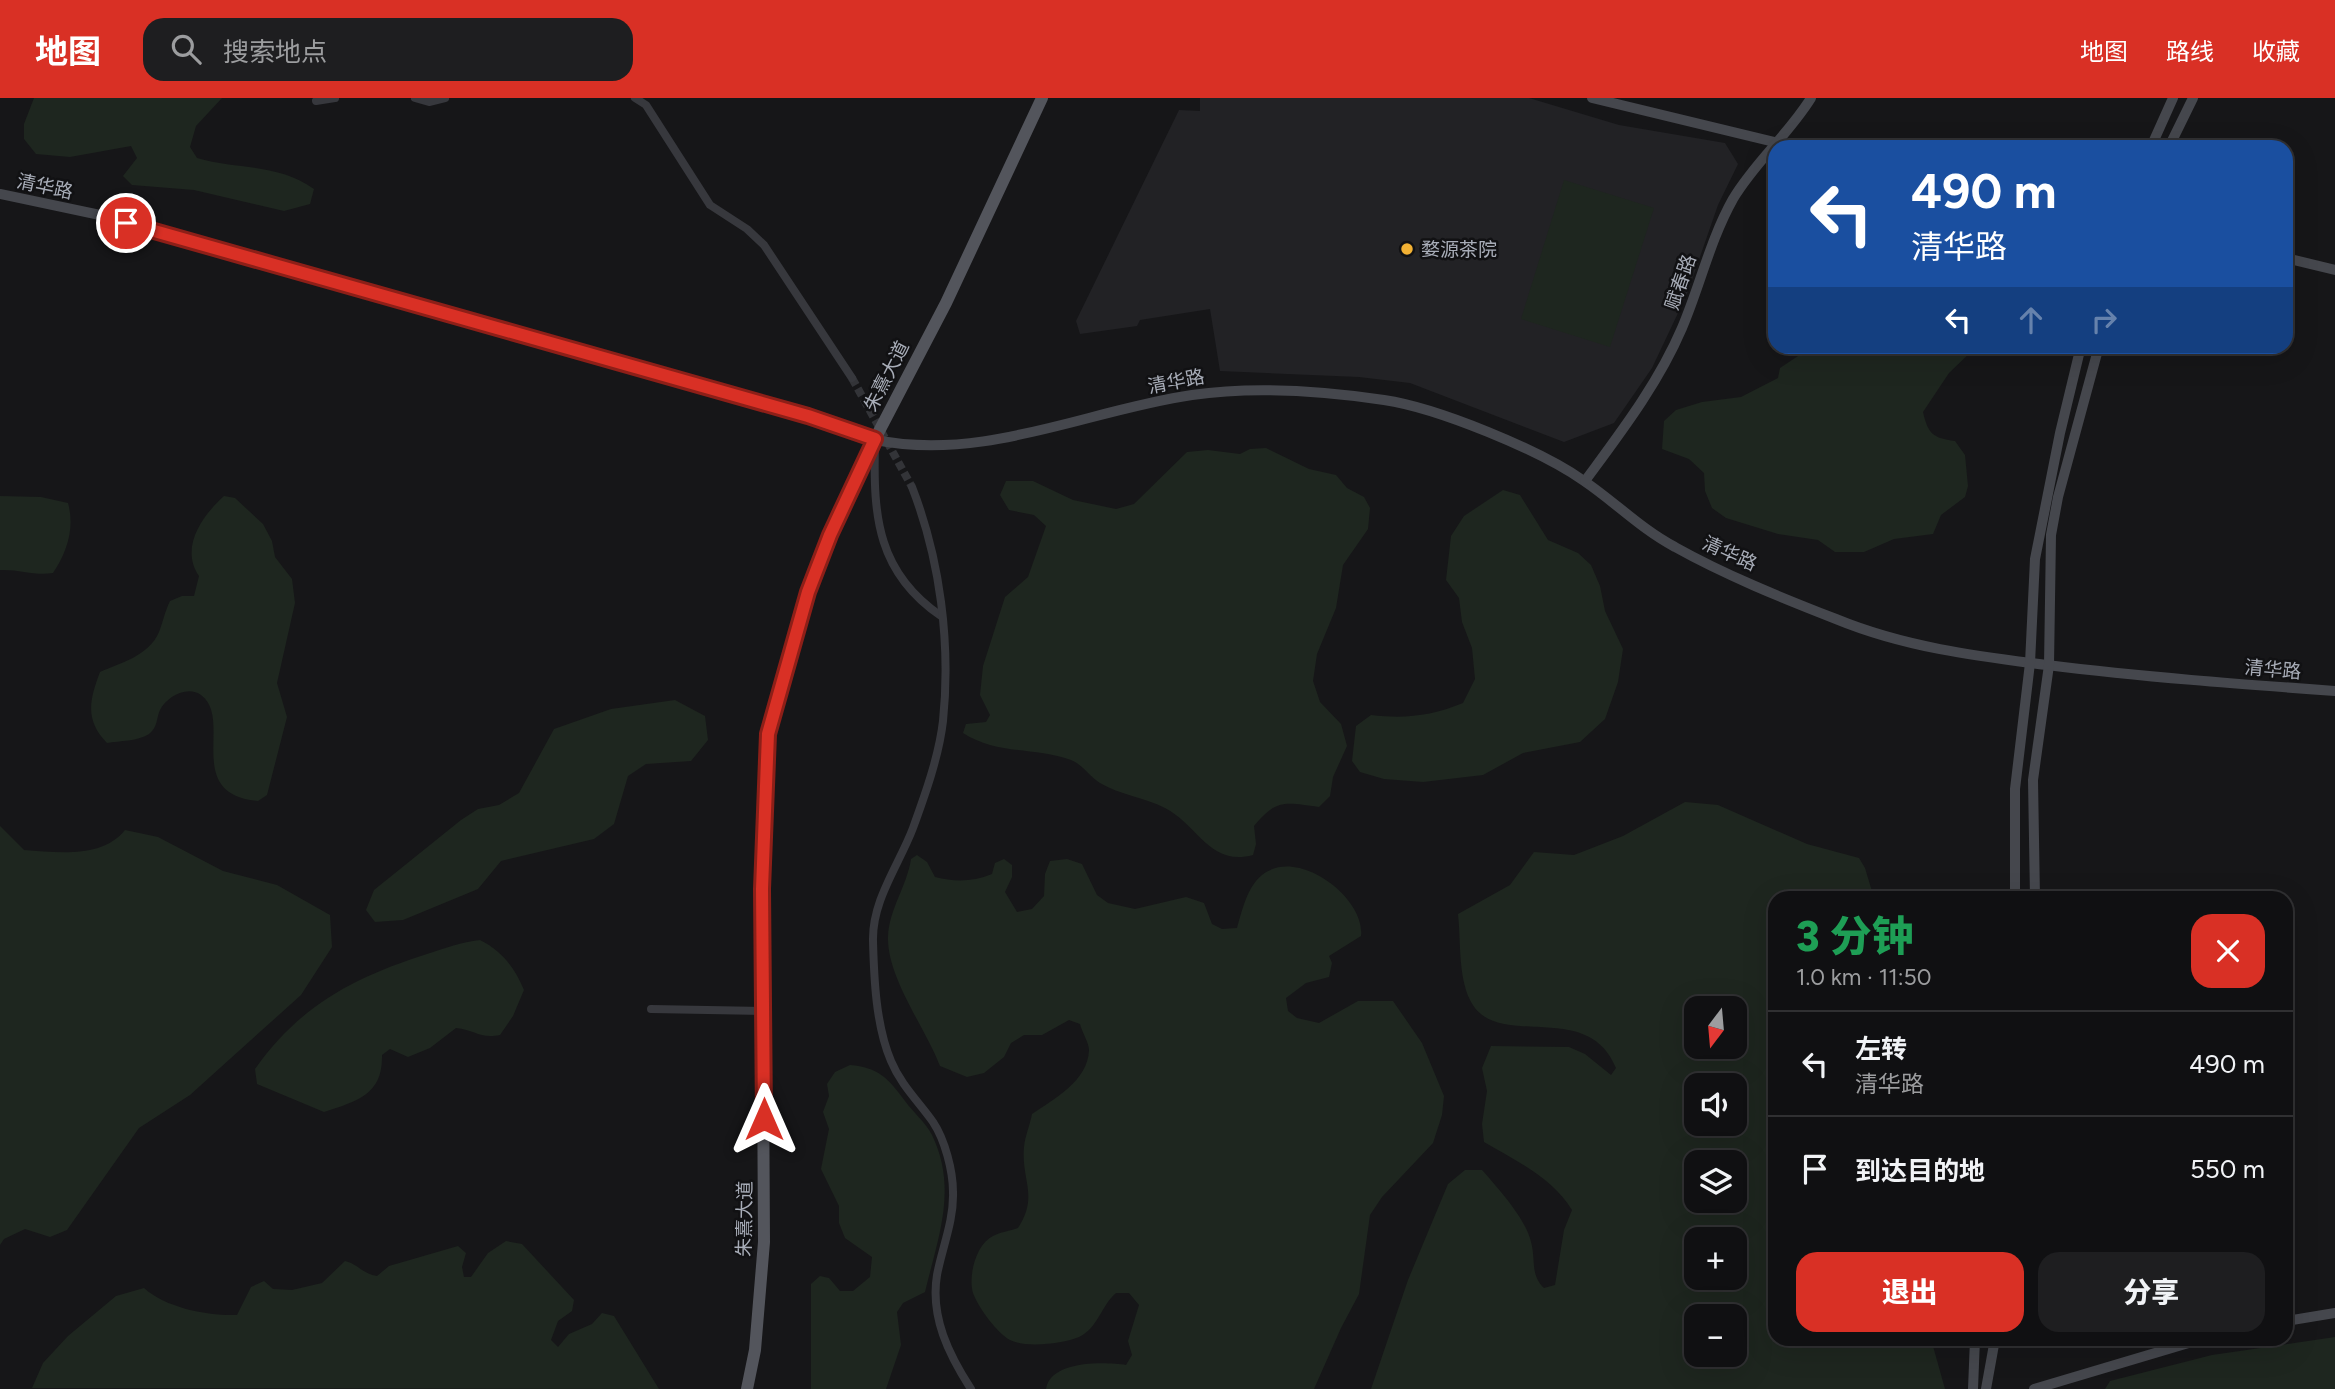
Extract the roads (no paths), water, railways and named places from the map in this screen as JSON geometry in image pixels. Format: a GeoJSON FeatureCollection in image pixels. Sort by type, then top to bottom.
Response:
{"type":"FeatureCollection","features":[{"type":"Feature","properties":{"kind":"main road","name":"朱熹大道"},"geometry":{"type":"LineString","coordinates":[[747,1389],[755,1350],[764,1242],[765,959],[762,889],[768,734],[808,592],[830,535],[875,439],[946,303],[1042,98]]}},
{"type":"Feature","properties":{"kind":"main road"},"geometry":{"type":"LineString","coordinates":[[1592,98],[1768,141]]}},
{"type":"Feature","properties":{"kind":"main road","name":"赋春路"},"geometry":{"type":"LineString","coordinates":[[1779,140],[1811,98]]}},
{"type":"Feature","properties":{"kind":"main road"},"geometry":{"type":"LineString","coordinates":[[2154,140],[2173,98]]}},
{"type":"Feature","properties":{"kind":"main road"},"geometry":{"type":"LineString","coordinates":[[2172,140],[2193,98]]}},
{"type":"Feature","properties":{"kind":"main road","name":"赋春路"},"geometry":{"type":"LineString","coordinates":[[1585,481],[1646,395],[1681,332],[1698,290],[1709,251],[1732,202],[1752,170],[1768,153]]}},
{"type":"Feature","properties":{"kind":"main road","name":"清华路"},"geometry":{"type":"LineString","coordinates":[[0,194],[100,215],[808,416],[875,439],[927,444],[984,442],[1187,395],[1223,391],[1282,392],[1387,400],[1431,413],[1534,451],[1585,481],[1632,520],[1676,548],[1839,620],[1905,642],[1961,655],[2030,663],[2335,691]]}},
{"type":"Feature","properties":{"kind":"main road"},"geometry":{"type":"LineString","coordinates":[[2293,260],[2335,270]]}},
{"type":"Feature","properties":{"kind":"main road"},"geometry":{"type":"LineString","coordinates":[[2015,891],[2015,789],[2030,663],[2035,559],[2079,354]]}},
{"type":"Feature","properties":{"kind":"main road"},"geometry":{"type":"LineString","coordinates":[[2035,891],[2033,780],[2049,665],[2051,536],[2058,497],[2097,354]]}},
{"type":"Feature","properties":{"kind":"main road"},"geometry":{"type":"LineString","coordinates":[[2293,1320],[2335,1313]]}},
{"type":"Feature","properties":{"kind":"main road"},"geometry":{"type":"LineString","coordinates":[[1973,1389],[1975,1346]]}},
{"type":"Feature","properties":{"kind":"main road"},"geometry":{"type":"LineString","coordinates":[[1986,1389],[1994,1346]]}},
{"type":"Feature","properties":{"kind":"main road"},"geometry":{"type":"LineString","coordinates":[[2034,1389],[2178,1346]]}},
{"type":"Feature","properties":{"kind":"street"},"geometry":{"type":"LineString","coordinates":[[316,101],[335,98]]}},
{"type":"Feature","properties":{"kind":"street"},"geometry":{"type":"LineString","coordinates":[[415,98],[429,102],[445,98]]}},
{"type":"Feature","properties":{"kind":"street"},"geometry":{"type":"LineString","coordinates":[[635,98],[646,105],[710,205],[747,229],[764,245],[852,378]]}},
{"type":"Feature","properties":{"kind":"street"},"geometry":{"type":"LineString","coordinates":[[875,439],[874,494],[887,549],[910,592],[941,616]]}},
{"type":"Feature","properties":{"kind":"street"},"geometry":{"type":"LineString","coordinates":[[912,487],[927,526],[941,616],[943,721],[913,828],[878,906],[873,942],[883,1037],[891,1062],[905,1088],[934,1124],[950,1167],[953,1192],[951,1218],[937,1277],[936,1312],[952,1360],[971,1389]]}},
{"type":"Feature","properties":{"kind":"street"},"geometry":{"type":"LineString","coordinates":[[652,1009],[764,1011]]}},
{"type":"Feature","properties":{"kind":"tunnel"},"geometry":{"type":"LineString","coordinates":[[852,378],[912,487]]}},
{"type":"Feature","properties":{"kind":"place","name":"婺源茶院"},"geometry":{"type":"Point","coordinates":[1407,249]}}]}
